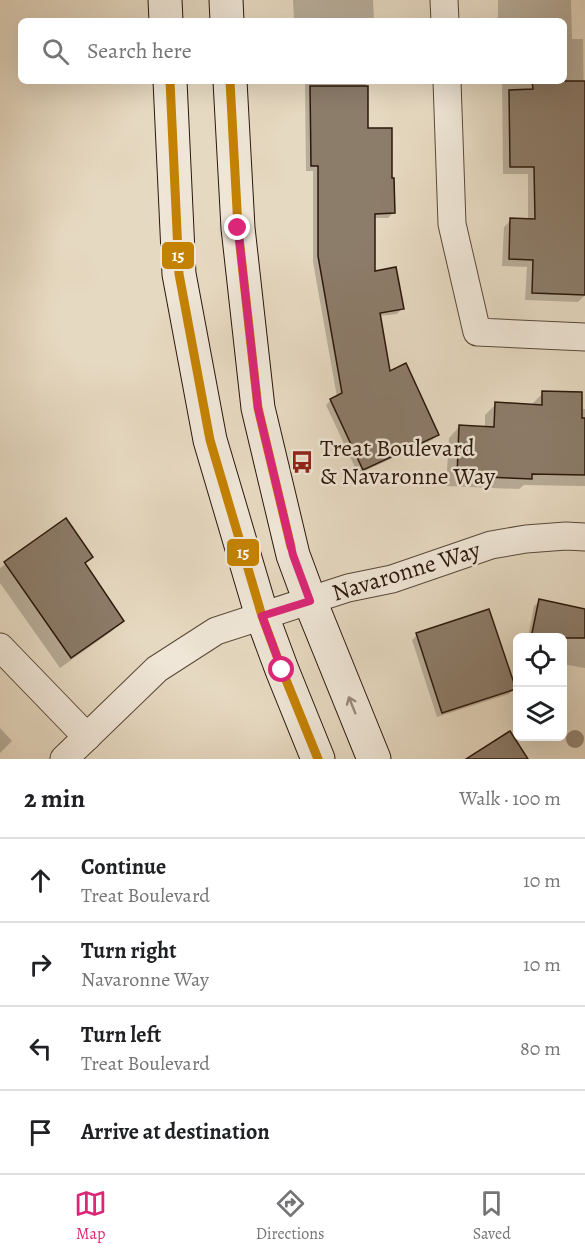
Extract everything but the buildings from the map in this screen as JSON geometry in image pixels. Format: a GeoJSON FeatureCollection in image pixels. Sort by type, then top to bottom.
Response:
{"type":"FeatureCollection","features":[{"type":"Feature","properties":{"kind":"main road"},"geometry":{"type":"LineString","coordinates":[[165,0],[166,18]]}},
{"type":"Feature","properties":{"kind":"main road"},"geometry":{"type":"LineString","coordinates":[[226,0],[228,18]]}},
{"type":"Feature","properties":{"kind":"main road"},"geometry":{"type":"LineString","coordinates":[[170,84],[179,273],[210,440],[262,616],[318,759]]}},
{"type":"Feature","properties":{"kind":"main road"},"geometry":{"type":"LineString","coordinates":[[230,84],[238,228],[258,408],[293,555],[374,759]]}},
{"type":"Feature","properties":{"kind":"street"},"geometry":{"type":"LineString","coordinates":[[444,0],[445,18]]}},
{"type":"Feature","properties":{"kind":"street"},"geometry":{"type":"LineString","coordinates":[[447,84],[452,224],[477,332],[585,337]]}},
{"type":"Feature","properties":{"kind":"street","name":"Navaronne Way"},"geometry":{"type":"LineString","coordinates":[[64,759],[157,669],[216,631],[348,588],[392,579],[491,545],[526,539],[585,537]]}},
{"type":"Feature","properties":{"kind":"street"},"geometry":{"type":"LineString","coordinates":[[0,647],[87,737]]}},
{"type":"Feature","properties":{"kind":"transit line","name":"15"},"geometry":{"type":"LineString","coordinates":[[170,84],[179,274],[210,440],[262,616],[318,759]]}},
{"type":"Feature","properties":{"kind":"transit line","name":"15"},"geometry":{"type":"LineString","coordinates":[[230,84],[238,228],[258,408],[291,547]]}},
{"type":"Feature","properties":{"kind":"place","name":"Treat Boulevard & Navaronne Way"},"geometry":{"type":"Point","coordinates":[302,462]}},
{"type":"Feature","properties":{"kind":"route"},"geometry":{"type":"LineString","coordinates":[[238,228],[258,408],[293,555],[310,601],[262,616],[282,670]]}}]}
